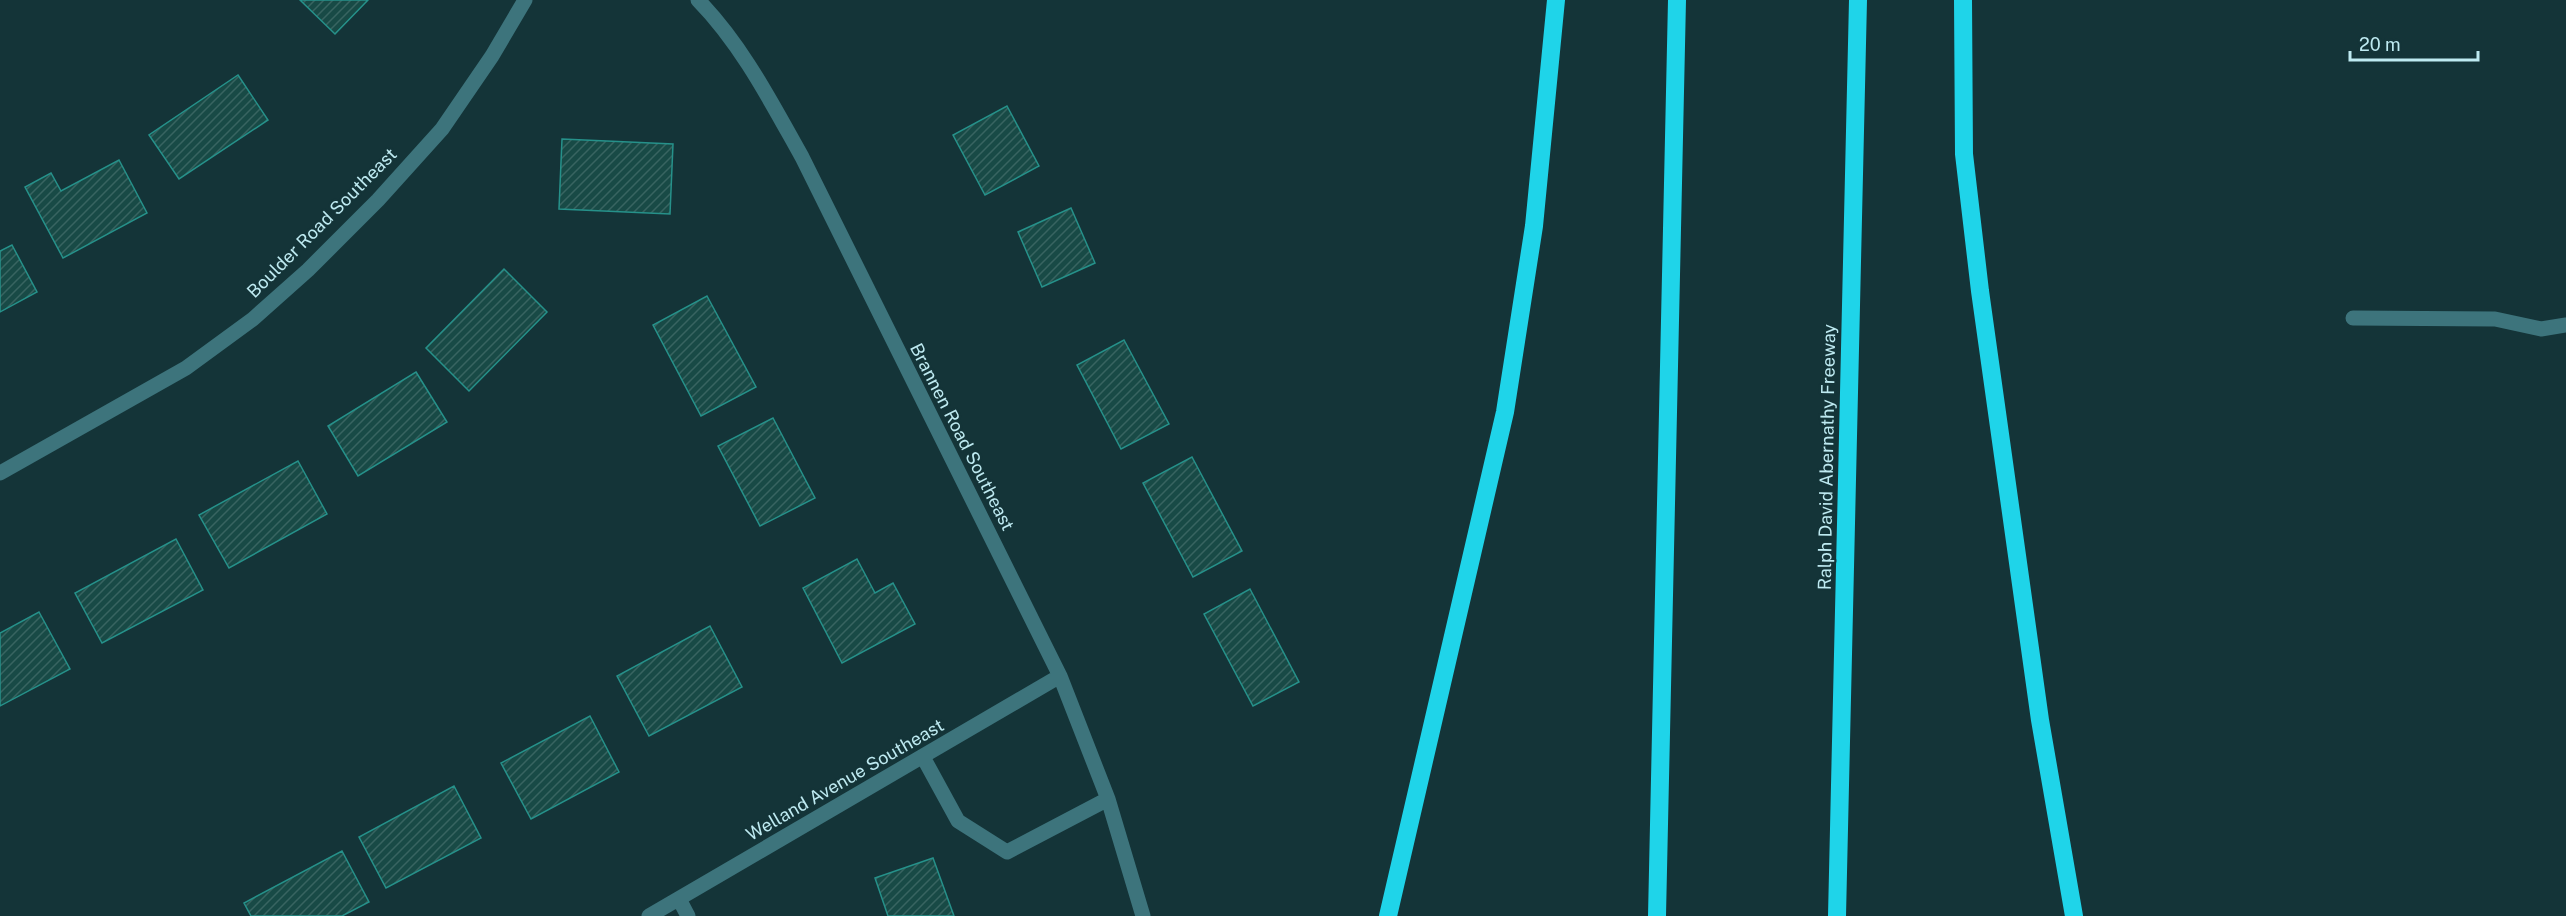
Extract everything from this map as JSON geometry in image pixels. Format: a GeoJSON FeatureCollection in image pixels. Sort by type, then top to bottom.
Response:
{"type":"FeatureCollection","features":[{"type":"Feature","properties":{"kind":"highway"},"geometry":{"type":"LineString","coordinates":[[1388,916],[1505,412],[1534,226],[1556,0]]}},
{"type":"Feature","properties":{"kind":"highway"},"geometry":{"type":"LineString","coordinates":[[1657,916],[1677,0]]}},
{"type":"Feature","properties":{"kind":"highway","name":"Ralph David Abernathy Freeway"},"geometry":{"type":"LineString","coordinates":[[1837,916],[1858,0]]}},
{"type":"Feature","properties":{"kind":"highway"},"geometry":{"type":"LineString","coordinates":[[1963,0],[1964,154],[1980,291],[2040,720],[2074,916]]}},
{"type":"Feature","properties":{"kind":"street","name":"Boulder Road Southeast"},"geometry":{"type":"LineString","coordinates":[[0,473],[186,368],[253,319],[308,270],[378,200],[442,129],[492,56],[525,0]]}},
{"type":"Feature","properties":{"kind":"street","name":"Brannen Road Southeast"},"geometry":{"type":"LineString","coordinates":[[698,0],[736,45],[766,92],[802,157],[1060,676],[1108,799],[1143,916]]}},
{"type":"Feature","properties":{"kind":"street"},"geometry":{"type":"LineString","coordinates":[[2353,318],[2495,319],[2541,329],[2566,325]]}},
{"type":"Feature","properties":{"kind":"street","name":"Welland Avenue Southeast"},"geometry":{"type":"LineString","coordinates":[[649,916],[1060,676]]}},
{"type":"Feature","properties":{"kind":"street"},"geometry":{"type":"LineString","coordinates":[[923,757],[958,821],[1007,852],[1108,799]]}},
{"type":"Feature","properties":{"kind":"street"},"geometry":{"type":"LineString","coordinates":[[679,899],[688,916]]}},
{"type":"Feature","properties":{"kind":"building"},"geometry":{"type":"Polygon","coordinates":[[[300,0],[368,0],[335,34],[300,0]]]}},
{"type":"Feature","properties":{"kind":"building"},"geometry":{"type":"Polygon","coordinates":[[[238,75],[268,120],[179,179],[149,135],[238,75]]]}},
{"type":"Feature","properties":{"kind":"building"},"geometry":{"type":"Polygon","coordinates":[[[1007,106],[1039,166],[985,195],[953,135],[1007,106]]]}},
{"type":"Feature","properties":{"kind":"building"},"geometry":{"type":"Polygon","coordinates":[[[562,139],[673,144],[670,214],[559,209],[562,139]]]}},
{"type":"Feature","properties":{"kind":"building"},"geometry":{"type":"Polygon","coordinates":[[[119,160],[147,213],[63,258],[25,187],[51,173],[61,191],[119,160]]]}},
{"type":"Feature","properties":{"kind":"building"},"geometry":{"type":"Polygon","coordinates":[[[1071,208],[1095,263],[1042,287],[1018,232],[1071,208]]]}},
{"type":"Feature","properties":{"kind":"building"},"geometry":{"type":"Polygon","coordinates":[[[12,245],[37,292],[0,312],[0,251],[12,245]]]}},
{"type":"Feature","properties":{"kind":"building"},"geometry":{"type":"Polygon","coordinates":[[[504,269],[547,312],[469,391],[426,348],[504,269]]]}},
{"type":"Feature","properties":{"kind":"building"},"geometry":{"type":"Polygon","coordinates":[[[707,296],[756,387],[701,416],[653,325],[707,296]]]}},
{"type":"Feature","properties":{"kind":"building"},"geometry":{"type":"Polygon","coordinates":[[[1124,340],[1169,424],[1121,449],[1077,365],[1124,340]]]}},
{"type":"Feature","properties":{"kind":"building"},"geometry":{"type":"Polygon","coordinates":[[[416,372],[447,422],[358,476],[328,426],[416,372]]]}},
{"type":"Feature","properties":{"kind":"building"},"geometry":{"type":"Polygon","coordinates":[[[773,418],[815,498],[760,526],[718,446],[773,418]]]}},
{"type":"Feature","properties":{"kind":"building"},"geometry":{"type":"Polygon","coordinates":[[[1192,457],[1242,551],[1193,577],[1143,483],[1192,457]]]}},
{"type":"Feature","properties":{"kind":"building"},"geometry":{"type":"Polygon","coordinates":[[[298,461],[327,514],[229,568],[199,515],[298,461]]]}},
{"type":"Feature","properties":{"kind":"building"},"geometry":{"type":"Polygon","coordinates":[[[176,539],[203,590],[102,643],[75,593],[176,539]]]}},
{"type":"Feature","properties":{"kind":"building"},"geometry":{"type":"Polygon","coordinates":[[[857,559],[875,593],[893,583],[915,624],[842,663],[803,588],[857,559]]]}},
{"type":"Feature","properties":{"kind":"building"},"geometry":{"type":"Polygon","coordinates":[[[1250,589],[1299,682],[1253,706],[1204,614],[1250,589]]]}},
{"type":"Feature","properties":{"kind":"building"},"geometry":{"type":"Polygon","coordinates":[[[39,612],[70,669],[0,706],[0,633],[39,612]]]}},
{"type":"Feature","properties":{"kind":"building"},"geometry":{"type":"Polygon","coordinates":[[[710,626],[742,687],[649,736],[617,676],[710,626]]]}},
{"type":"Feature","properties":{"kind":"building"},"geometry":{"type":"Polygon","coordinates":[[[590,716],[619,772],[531,819],[501,763],[590,716]]]}},
{"type":"Feature","properties":{"kind":"building"},"geometry":{"type":"Polygon","coordinates":[[[454,786],[481,838],[386,888],[359,837],[454,786]]]}},
{"type":"Feature","properties":{"kind":"building"},"geometry":{"type":"Polygon","coordinates":[[[342,851],[369,902],[342,916],[251,916],[244,903],[342,851]]]}},
{"type":"Feature","properties":{"kind":"building"},"geometry":{"type":"Polygon","coordinates":[[[933,858],[954,916],[888,916],[875,878],[933,858]]]}}]}
